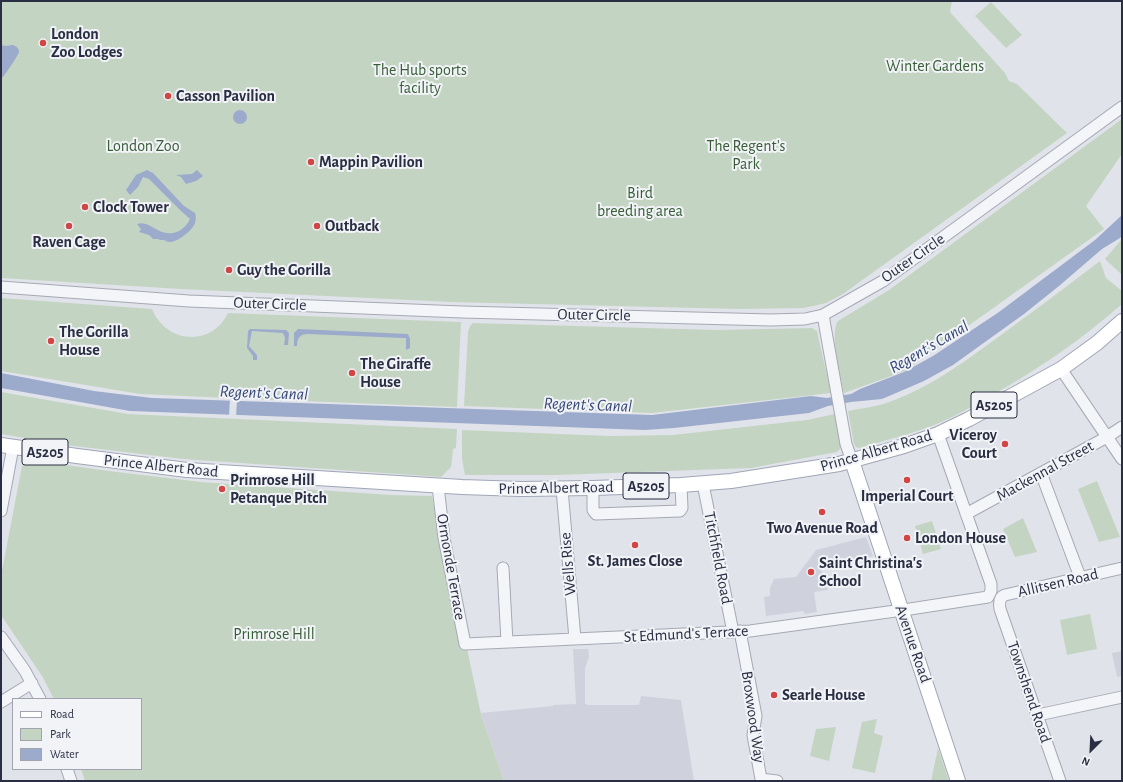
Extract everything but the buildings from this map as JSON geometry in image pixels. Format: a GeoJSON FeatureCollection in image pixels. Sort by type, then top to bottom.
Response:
{"type":"FeatureCollection","features":[{"type":"Feature","properties":{"kind":"main road","name":"Prince Albert Road"},"geometry":{"type":"LineString","coordinates":[[7,446],[187,470],[438,486],[498,489],[562,489],[703,484],[786,473],[852,461],[938,434],[969,420],[1061,369],[1097,343],[1122,321]]}},
{"type":"Feature","properties":{"kind":"main road","name":"Avenue Road"},"geometry":{"type":"LineString","coordinates":[[852,461],[958,781]]}},
{"type":"Feature","properties":{"kind":"street","name":"Outer Circle"},"geometry":{"type":"LineString","coordinates":[[1,287],[189,301],[462,312],[771,320],[805,319],[822,315],[883,281],[1122,107]]}},
{"type":"Feature","properties":{"kind":"street","name":"Avenue Road"},"geometry":{"type":"LineString","coordinates":[[822,315],[834,371],[845,438],[852,461]]}},
{"type":"Feature","properties":{"kind":"street"},"geometry":{"type":"LineString","coordinates":[[1061,369],[1122,459]]}},
{"type":"Feature","properties":{"kind":"street","name":"Mackennal Street"},"geometry":{"type":"LineString","coordinates":[[966,514],[1107,437],[1122,426]]}},
{"type":"Feature","properties":{"kind":"street"},"geometry":{"type":"LineString","coordinates":[[901,611],[988,597],[991,591],[991,586],[938,434]]}},
{"type":"Feature","properties":{"kind":"street"},"geometry":{"type":"LineString","coordinates":[[1,512],[7,446]]}},
{"type":"Feature","properties":{"kind":"street"},"geometry":{"type":"LineString","coordinates":[[1041,474],[1080,577]]}},
{"type":"Feature","properties":{"kind":"street","name":"Titchfield Road"},"geometry":{"type":"LineString","coordinates":[[703,484],[737,632]]}},
{"type":"Feature","properties":{"kind":"street"},"geometry":{"type":"LineString","coordinates":[[593,488],[593,510],[596,514],[680,511],[682,508],[681,485]]}},
{"type":"Feature","properties":{"kind":"street","name":"Ormonde Terrace"},"geometry":{"type":"LineString","coordinates":[[438,486],[444,538],[465,644],[470,643]]}},
{"type":"Feature","properties":{"kind":"street","name":"Wells Rise"},"geometry":{"type":"LineString","coordinates":[[562,489],[575,639]]}},
{"type":"Feature","properties":{"kind":"street"},"geometry":{"type":"LineString","coordinates":[[503,568],[507,642]]}},
{"type":"Feature","properties":{"kind":"street","name":"Allitsen Road"},"geometry":{"type":"LineString","coordinates":[[1000,603],[1002,596],[1005,595],[1122,568]]}},
{"type":"Feature","properties":{"kind":"street","name":"Townshend Road"},"geometry":{"type":"LineString","coordinates":[[1000,603],[1000,609],[1060,781]]}},
{"type":"Feature","properties":{"kind":"street","name":"St Edmund's Terrace"},"geometry":{"type":"LineString","coordinates":[[470,643],[737,632],[901,611]]}},
{"type":"Feature","properties":{"kind":"street","name":"Broxwood Way"},"geometry":{"type":"LineString","coordinates":[[737,632],[756,716],[753,735],[761,779],[777,781]]}},
{"type":"Feature","properties":{"kind":"street"},"geometry":{"type":"LineString","coordinates":[[1,637],[32,683],[40,698]]}},
{"type":"Feature","properties":{"kind":"street"},"geometry":{"type":"LineString","coordinates":[[1,702],[32,683]]}},
{"type":"Feature","properties":{"kind":"street"},"geometry":{"type":"LineString","coordinates":[[1038,715],[1122,697]]}},
{"type":"Feature","properties":{"kind":"street"},"geometry":{"type":"LineString","coordinates":[[67,770],[71,781]]}},
{"type":"Feature","properties":{"kind":"shaded area","name":"Saint Christina's School"},"geometry":{"type":"Polygon","coordinates":[[[866,537],[873,556],[835,567],[833,559],[819,564],[828,590],[814,592],[817,612],[804,614],[804,611],[766,616],[764,597],[770,596],[770,588],[774,579],[796,577],[816,550],[866,537]]]}},
{"type":"Feature","properties":{"kind":"shaded area"},"geometry":{"type":"Polygon","coordinates":[[[573,649],[588,649],[589,657],[585,668],[585,703],[587,705],[639,705],[641,696],[681,700],[694,781],[504,781],[481,713],[576,704],[573,649]]]}},
{"type":"Feature","properties":{"kind":"shaded area"},"geometry":{"type":"Polygon","coordinates":[[[1122,651],[1122,676],[1117,677],[1112,653],[1122,651]]]}},
{"type":"Feature","properties":{"kind":"green space","name":"The Regent's Park"},"geometry":{"type":"Polygon","coordinates":[[[1,1],[952,1],[950,12],[1005,73],[1009,81],[1017,84],[1067,133],[843,294],[826,303],[804,308],[739,309],[451,302],[181,289],[1,278],[1,1]]]}},
{"type":"Feature","properties":{"kind":"green space"},"geometry":{"type":"Polygon","coordinates":[[[991,2],[1022,35],[1006,48],[975,16],[991,2]]]}},
{"type":"Feature","properties":{"kind":"green space"},"geometry":{"type":"Polygon","coordinates":[[[1122,119],[1122,154],[1086,206],[1104,229],[905,371],[844,393],[835,345],[836,327],[838,321],[889,290],[1122,119]]]}},
{"type":"Feature","properties":{"kind":"green space"},"geometry":{"type":"Polygon","coordinates":[[[1122,239],[1122,275],[1105,259],[1122,239]]]}},
{"type":"Feature","properties":{"kind":"green space"},"geometry":{"type":"Polygon","coordinates":[[[1100,261],[1106,278],[1122,291],[1122,304],[1091,330],[1024,376],[954,416],[914,432],[859,448],[856,447],[854,444],[848,411],[884,404],[932,382],[985,347],[1100,261]]]}},
{"type":"Feature","properties":{"kind":"green space"},"geometry":{"type":"Polygon","coordinates":[[[1,298],[152,309],[167,329],[189,337],[200,336],[211,332],[220,324],[228,313],[461,322],[457,407],[140,394],[1,371],[1,298]]]}},
{"type":"Feature","properties":{"kind":"green space"},"geometry":{"type":"Polygon","coordinates":[[[473,323],[717,330],[812,328],[817,331],[831,393],[652,413],[464,406],[468,332],[473,323]]]}},
{"type":"Feature","properties":{"kind":"green space"},"geometry":{"type":"Polygon","coordinates":[[[1,392],[128,414],[457,429],[456,448],[453,449],[451,467],[441,477],[183,459],[66,445],[1,434],[1,392]]]}},
{"type":"Feature","properties":{"kind":"green space"},"geometry":{"type":"Polygon","coordinates":[[[835,414],[840,444],[840,449],[837,452],[751,468],[557,475],[465,475],[462,459],[462,430],[609,436],[673,435],[807,420],[835,414]]]}},
{"type":"Feature","properties":{"kind":"green space","name":"Primrose Hill"},"geometry":{"type":"Polygon","coordinates":[[[28,460],[201,482],[391,495],[432,496],[461,649],[467,649],[481,714],[504,781],[85,781],[81,770],[142,770],[142,698],[53,698],[42,676],[1,615],[1,576],[22,466],[28,460]]]}},
{"type":"Feature","properties":{"kind":"green space"},"geometry":{"type":"Polygon","coordinates":[[[1097,481],[1120,537],[1099,542],[1078,489],[1097,481]]]}},
{"type":"Feature","properties":{"kind":"green space"},"geometry":{"type":"Polygon","coordinates":[[[1023,518],[1037,552],[1015,557],[1003,529],[1023,518]]]}},
{"type":"Feature","properties":{"kind":"green space"},"geometry":{"type":"Polygon","coordinates":[[[932,521],[941,549],[923,554],[915,526],[932,521]]]}},
{"type":"Feature","properties":{"kind":"green space"},"geometry":{"type":"Polygon","coordinates":[[[1090,614],[1097,649],[1067,655],[1060,620],[1090,614]]]}},
{"type":"Feature","properties":{"kind":"green space"},"geometry":{"type":"Polygon","coordinates":[[[877,719],[874,733],[883,736],[875,773],[852,768],[862,722],[877,719]]]}},
{"type":"Feature","properties":{"kind":"green space"},"geometry":{"type":"Polygon","coordinates":[[[836,727],[829,761],[810,756],[816,729],[836,727]]]}},
{"type":"Feature","properties":{"kind":"green space"},"geometry":{"type":"Polygon","coordinates":[[[938,748],[949,781],[931,781],[938,748]]]}},
{"type":"Feature","properties":{"kind":"water"},"geometry":{"type":"Polygon","coordinates":[[[1,45],[14,45],[18,48],[19,52],[1,79],[1,45]]]}},
{"type":"Feature","properties":{"kind":"water"},"geometry":{"type":"Polygon","coordinates":[[[237,110],[243,110],[247,114],[247,120],[243,124],[237,124],[233,120],[233,114],[237,110]]]}},
{"type":"Feature","properties":{"kind":"water"},"geometry":{"type":"Polygon","coordinates":[[[147,170],[153,173],[184,206],[195,213],[196,219],[194,226],[184,236],[172,242],[153,239],[149,235],[139,232],[141,229],[137,224],[142,223],[166,233],[172,233],[183,229],[190,219],[149,179],[143,177],[138,187],[130,195],[126,190],[136,175],[147,170]]]}},
{"type":"Feature","properties":{"kind":"water"},"geometry":{"type":"Polygon","coordinates":[[[197,170],[203,176],[196,181],[186,184],[181,177],[176,175],[192,174],[197,170]]]}},
{"type":"Feature","properties":{"kind":"water"},"geometry":{"type":"Polygon","coordinates":[[[1122,215],[1122,236],[1120,238],[1102,249],[1024,314],[953,365],[924,381],[882,399],[828,406],[809,413],[645,430],[130,411],[1,388],[1,373],[94,391],[152,398],[652,415],[811,396],[827,398],[851,394],[904,372],[933,356],[999,312],[1095,240],[1122,215]]]}},
{"type":"Feature","properties":{"kind":"water"},"geometry":{"type":"Polygon","coordinates":[[[250,329],[286,330],[289,333],[288,345],[284,345],[285,338],[283,333],[252,331],[249,346],[257,355],[257,360],[253,360],[253,356],[247,348],[248,331],[250,329]]]}},
{"type":"Feature","properties":{"kind":"water"},"geometry":{"type":"Polygon","coordinates":[[[298,329],[408,334],[410,339],[410,348],[406,350],[406,338],[308,334],[301,336],[298,339],[297,346],[294,346],[294,333],[298,329]]]}},
{"type":"Feature","properties":{"kind":"pier"},"geometry":{"type":"Polygon","coordinates":[[[230,398],[237,399],[236,417],[229,417],[230,398]]]}},
{"type":"Feature","properties":{"kind":"place","name":"London Zoo Lodges"},"geometry":{"type":"Point","coordinates":[43,43]}},
{"type":"Feature","properties":{"kind":"place","name":"Casson Pavilion"},"geometry":{"type":"Point","coordinates":[168,96]}},
{"type":"Feature","properties":{"kind":"place","name":"Mappin Pavilion"},"geometry":{"type":"Point","coordinates":[311,162]}},
{"type":"Feature","properties":{"kind":"place","name":"Clock Tower"},"geometry":{"type":"Point","coordinates":[85,207]}},
{"type":"Feature","properties":{"kind":"place","name":"Raven Cage"},"geometry":{"type":"Point","coordinates":[69,226]}},
{"type":"Feature","properties":{"kind":"place","name":"Outback"},"geometry":{"type":"Point","coordinates":[317,226]}},
{"type":"Feature","properties":{"kind":"place","name":"Guy the Gorilla"},"geometry":{"type":"Point","coordinates":[229,270]}},
{"type":"Feature","properties":{"kind":"place","name":"The Gorilla House"},"geometry":{"type":"Point","coordinates":[51,341]}},
{"type":"Feature","properties":{"kind":"place","name":"The Giraffe House"},"geometry":{"type":"Point","coordinates":[352,373]}},
{"type":"Feature","properties":{"kind":"place","name":"Viceroy Court"},"geometry":{"type":"Point","coordinates":[1005,444]}},
{"type":"Feature","properties":{"kind":"place","name":"Imperial Court"},"geometry":{"type":"Point","coordinates":[907,480]}},
{"type":"Feature","properties":{"kind":"place","name":"Primrose Hill Petanque Pitch"},"geometry":{"type":"Point","coordinates":[222,489]}},
{"type":"Feature","properties":{"kind":"place","name":"Two Avenue Road"},"geometry":{"type":"Point","coordinates":[822,512]}},
{"type":"Feature","properties":{"kind":"place","name":"London House"},"geometry":{"type":"Point","coordinates":[907,538]}},
{"type":"Feature","properties":{"kind":"place","name":"St. James Close"},"geometry":{"type":"Point","coordinates":[635,545]}},
{"type":"Feature","properties":{"kind":"place","name":"Saint Christina's School"},"geometry":{"type":"Point","coordinates":[811,572]}},
{"type":"Feature","properties":{"kind":"place","name":"Searle House"},"geometry":{"type":"Point","coordinates":[774,695]}},
{"type":"Feature","properties":{"kind":"park label","name":"Winter Gardens"},"geometry":{"type":"Point","coordinates":[935,66]}},
{"type":"Feature","properties":{"kind":"park label","name":"The Hub sports facility"},"geometry":{"type":"Point","coordinates":[420,79]}},
{"type":"Feature","properties":{"kind":"park label","name":"London Zoo"},"geometry":{"type":"Point","coordinates":[143,146]}},
{"type":"Feature","properties":{"kind":"park label","name":"Bird breeding area"},"geometry":{"type":"Point","coordinates":[640,202]}},
{"type":"Feature","properties":{"kind":"water label","name":"Regent's Canal"},"geometry":{"type":"Point","coordinates":[929,347]}},
{"type":"Feature","properties":{"kind":"water label","name":"Regent's Canal"},"geometry":{"type":"Point","coordinates":[264,393]}},
{"type":"Feature","properties":{"kind":"water label","name":"Regent's Canal"},"geometry":{"type":"Point","coordinates":[588,405]}}]}
